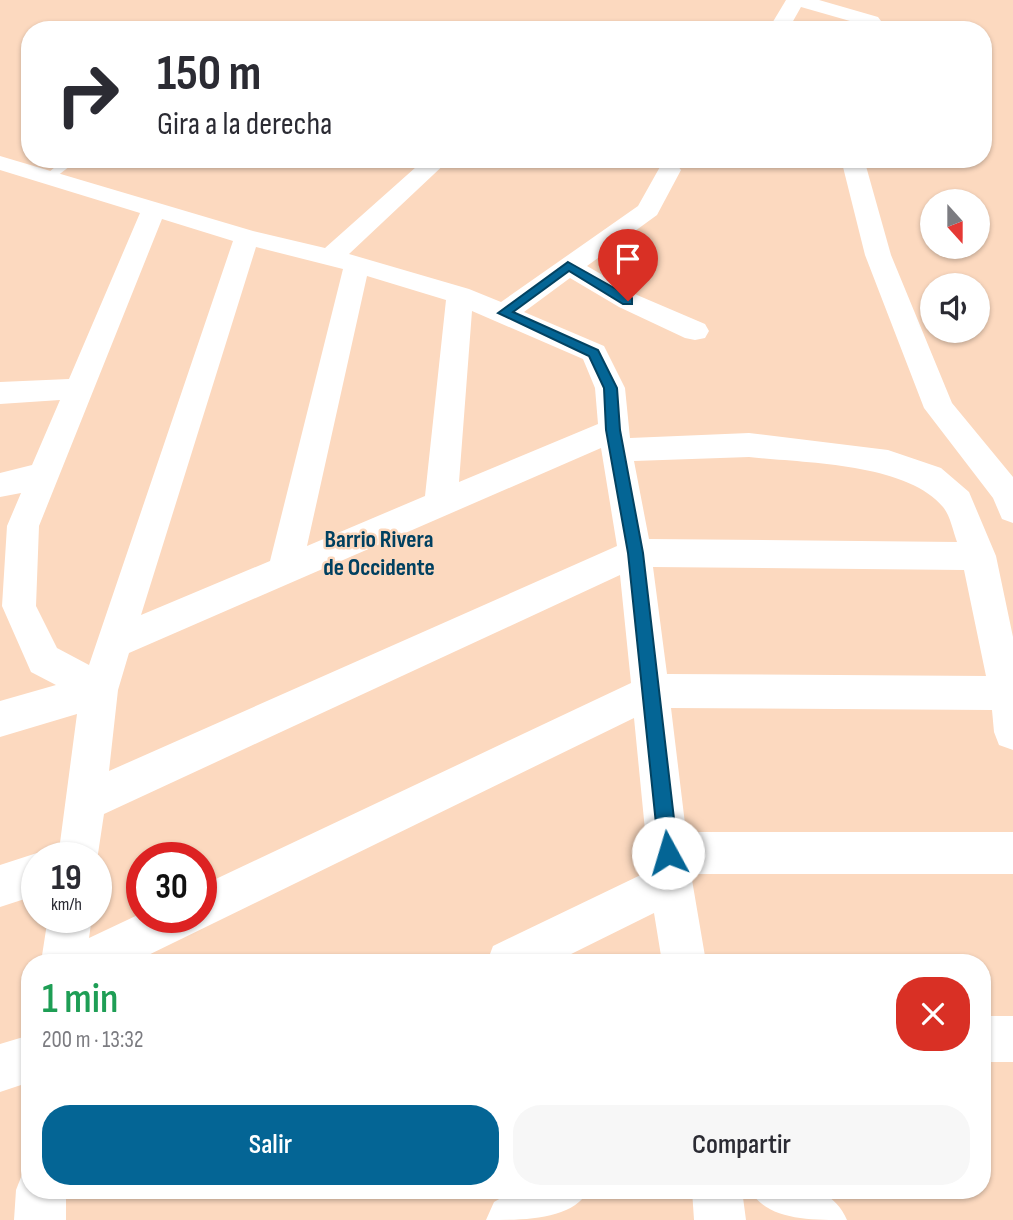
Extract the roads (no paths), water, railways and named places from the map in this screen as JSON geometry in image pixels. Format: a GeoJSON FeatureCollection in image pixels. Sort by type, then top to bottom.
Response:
{"type":"FeatureCollection","features":[{"type":"Feature","properties":{"kind":"street"},"geometry":{"type":"LineString","coordinates":[[784,21],[797,0],[858,21]]}},
{"type":"Feature","properties":{"kind":"street"},"geometry":{"type":"LineString","coordinates":[[868,0],[870,21]]}},
{"type":"Feature","properties":{"kind":"street"},"geometry":{"type":"LineString","coordinates":[[0,163],[247,237],[343,260],[460,295],[594,353],[610,388],[635,553],[670,868],[683,954]]}},
{"type":"Feature","properties":{"kind":"street"},"geometry":{"type":"LineString","coordinates":[[854,168],[878,255],[939,408],[1008,493],[1013,510]]}},
{"type":"Feature","properties":{"kind":"street"},"geometry":{"type":"LineString","coordinates":[[285,569],[343,260],[418,169]]}},
{"type":"Feature","properties":{"kind":"street"},"geometry":{"type":"LineString","coordinates":[[504,313],[648,209],[669,170]]}},
{"type":"Feature","properties":{"kind":"street"},"geometry":{"type":"LineString","coordinates":[[99,690],[44,660],[10,584],[23,526],[154,209]]}},
{"type":"Feature","properties":{"kind":"street"},"geometry":{"type":"LineString","coordinates":[[82,842],[99,690],[247,237]]}},
{"type":"Feature","properties":{"kind":"street"},"geometry":{"type":"LineString","coordinates":[[568,266],[628,301],[695,331]]}},
{"type":"Feature","properties":{"kind":"street"},"geometry":{"type":"LineString","coordinates":[[441,501],[460,295]]}},
{"type":"Feature","properties":{"kind":"street"},"geometry":{"type":"LineString","coordinates":[[0,393],[80,389]]}},
{"type":"Feature","properties":{"kind":"street"},"geometry":{"type":"LineString","coordinates":[[114,643],[441,501],[616,440],[749,445],[888,462],[930,477],[958,501],[979,556],[986,604],[1009,693],[1013,732]]}},
{"type":"Feature","properties":{"kind":"street"},"geometry":{"type":"LineString","coordinates":[[0,485],[44,475]]}},
{"type":"Feature","properties":{"kind":"street"},"geometry":{"type":"LineString","coordinates":[[88,801],[635,553],[979,556]]}},
{"type":"Feature","properties":{"kind":"street"},"geometry":{"type":"LineString","coordinates":[[986,604],[1013,582]]}},
{"type":"Feature","properties":{"kind":"street"},"geometry":{"type":"LineString","coordinates":[[0,719],[99,690]]}},
{"type":"Feature","properties":{"kind":"street"},"geometry":{"type":"LineString","coordinates":[[217,900],[652,691],[1009,693]]}},
{"type":"Feature","properties":{"kind":"street"},"geometry":{"type":"LineString","coordinates":[[523,954],[670,868],[1013,853]]}},
{"type":"Feature","properties":{"kind":"street"},"geometry":{"type":"LineString","coordinates":[[0,886],[21,879]]}},
{"type":"Feature","properties":{"kind":"street"},"geometry":{"type":"LineString","coordinates":[[64,954],[68,933]]}},
{"type":"Feature","properties":{"kind":"street"},"geometry":{"type":"LineString","coordinates":[[104,954],[148,933]]}},
{"type":"Feature","properties":{"kind":"street"},"geometry":{"type":"LineString","coordinates":[[991,1039],[1013,1039]]}},
{"type":"Feature","properties":{"kind":"street"},"geometry":{"type":"LineString","coordinates":[[0,1068],[21,1061]]}},
{"type":"Feature","properties":{"kind":"street"},"geometry":{"type":"LineString","coordinates":[[512,1220],[548,1199]]}},
{"type":"Feature","properties":{"kind":"street"},"geometry":{"type":"LineString","coordinates":[[718,1199],[720,1220]]}},
{"type":"Feature","properties":{"kind":"street"},"geometry":{"type":"LineString","coordinates":[[789,1199],[821,1220]]}},
{"type":"Feature","properties":{"kind":"lane"},"geometry":{"type":"LineString","coordinates":[[48,178],[61,168]]}},
{"type":"Feature","properties":{"kind":"district","name":"Barrio Rivera de Occidente"},"geometry":{"type":"Point","coordinates":[379,553]}}]}
